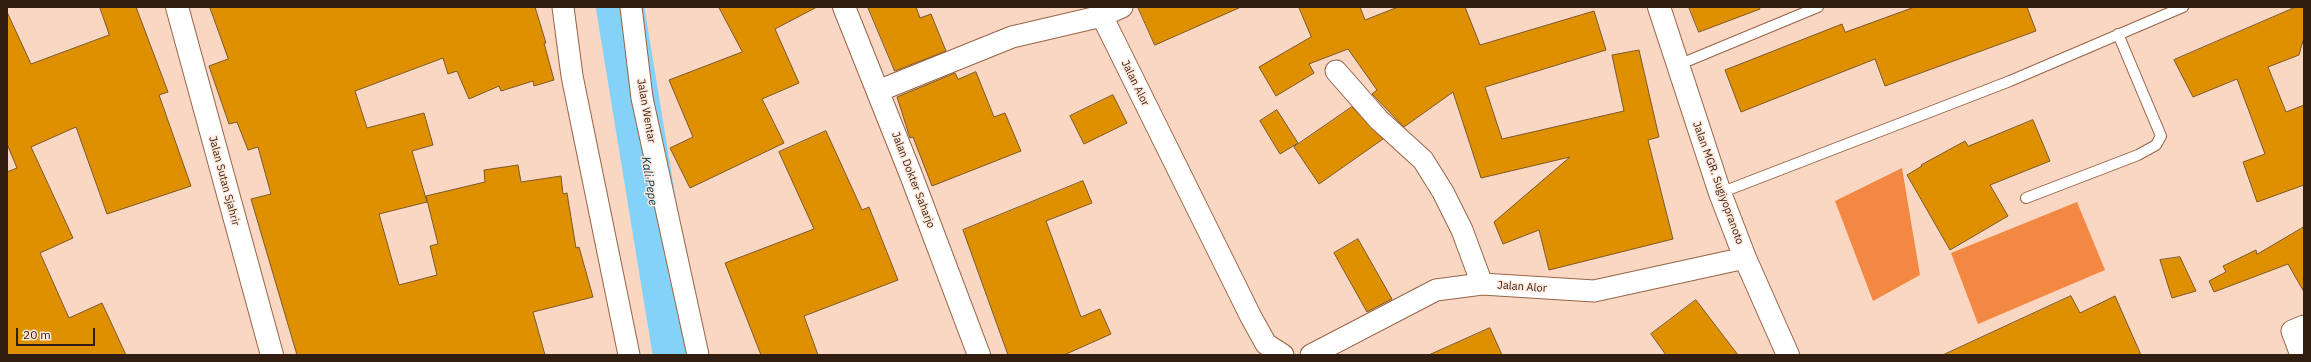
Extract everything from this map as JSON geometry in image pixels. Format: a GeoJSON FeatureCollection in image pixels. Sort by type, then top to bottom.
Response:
{"type":"FeatureCollection","features":[{"type":"Feature","properties":{"kind":"main road","name":"Jalan Sutan Sjahrir"},"geometry":{"type":"LineString","coordinates":[[177,7],[272,355]]}},
{"type":"Feature","properties":{"kind":"main road","name":"Jalan Dokter Saharjo"},"geometry":{"type":"LineString","coordinates":[[844,7],[878,91],[979,355]]}},
{"type":"Feature","properties":{"kind":"main road","name":"Jalan MGR. Sugiyopranoto"},"geometry":{"type":"LineString","coordinates":[[1659,7],[1720,193],[1745,258],[1788,355]]}},
{"type":"Feature","properties":{"kind":"street"},"geometry":{"type":"LineString","coordinates":[[563,7],[572,76],[629,355]]}},
{"type":"Feature","properties":{"kind":"street","name":"Jalan Wentar"},"geometry":{"type":"LineString","coordinates":[[631,7],[642,98],[698,355]]}},
{"type":"Feature","properties":{"kind":"street"},"geometry":{"type":"LineString","coordinates":[[878,91],[1012,37],[1102,16],[1122,7]]}},
{"type":"Feature","properties":{"kind":"street","name":"Jalan Alor"},"geometry":{"type":"LineString","coordinates":[[1102,16],[1251,317],[1266,344],[1283,355]]}},
{"type":"Feature","properties":{"kind":"street"},"geometry":{"type":"LineString","coordinates":[[1336,71],[1379,120],[1423,160],[1443,192],[1462,230],[1482,284]]}},
{"type":"Feature","properties":{"kind":"street","name":"Jalan Alor"},"geometry":{"type":"LineString","coordinates":[[1311,355],[1436,290],[1482,284],[1594,291],[1745,258]]}},
{"type":"Feature","properties":{"kind":"street"},"geometry":{"type":"LineString","coordinates":[[2301,355],[2292,331],[2304,326]]}},
{"type":"Feature","properties":{"kind":"lane"},"geometry":{"type":"LineString","coordinates":[[1678,65],[1818,7]]}},
{"type":"Feature","properties":{"kind":"lane"},"geometry":{"type":"LineString","coordinates":[[1720,193],[2010,81],[2183,7]]}},
{"type":"Feature","properties":{"kind":"lane"},"geometry":{"type":"LineString","coordinates":[[2026,198],[2138,155],[2156,145],[2161,136],[2118,34]]}},
{"type":"Feature","properties":{"kind":"shaded area"},"geometry":{"type":"Polygon","coordinates":[[[1902,168],[1920,275],[1873,301],[1835,201],[1902,168]]]}},
{"type":"Feature","properties":{"kind":"shaded area"},"geometry":{"type":"Polygon","coordinates":[[[2077,202],[2105,270],[1978,324],[1951,253],[2077,202]]]}},
{"type":"Feature","properties":{"kind":"building"},"geometry":{"type":"Polygon","coordinates":[[[100,7],[136,7],[168,92],[159,95],[191,186],[107,214],[76,127],[31,147],[73,238],[40,253],[69,318],[102,303],[126,355],[7,355],[7,172],[17,168],[7,144],[7,12],[31,64],[109,35],[100,7]]]}},
{"type":"Feature","properties":{"kind":"building"},"geometry":{"type":"Polygon","coordinates":[[[210,7],[535,7],[546,43],[544,43],[554,80],[534,86],[533,81],[501,91],[499,86],[469,99],[457,71],[448,74],[443,58],[355,91],[367,128],[424,113],[433,145],[412,151],[427,202],[379,214],[399,285],[437,275],[430,246],[438,244],[426,196],[485,182],[484,170],[518,165],[521,182],[561,176],[563,194],[567,193],[576,248],[579,247],[593,297],[533,312],[545,355],[297,355],[251,199],[271,194],[258,147],[248,150],[237,122],[229,124],[209,66],[228,59],[210,7]]]}},
{"type":"Feature","properties":{"kind":"building"},"geometry":{"type":"Polygon","coordinates":[[[719,7],[817,7],[775,29],[799,83],[762,99],[784,143],[690,188],[670,148],[693,137],[669,80],[742,52],[719,7]]]}},
{"type":"Feature","properties":{"kind":"building"},"geometry":{"type":"Polygon","coordinates":[[[868,7],[916,7],[920,18],[931,14],[946,51],[895,71],[868,7]]]}},
{"type":"Feature","properties":{"kind":"building"},"geometry":{"type":"Polygon","coordinates":[[[1138,7],[1241,7],[1155,45],[1138,7]]]}},
{"type":"Feature","properties":{"kind":"building"},"geometry":{"type":"Polygon","coordinates":[[[1299,7],[1360,7],[1365,20],[1398,7],[1465,7],[1480,45],[1594,11],[1606,50],[1485,87],[1502,139],[1624,111],[1612,55],[1639,50],[1659,137],[1648,140],[1673,239],[1549,270],[1539,230],[1503,244],[1494,222],[1570,157],[1481,178],[1453,92],[1404,127],[1372,94],[1377,90],[1348,49],[1309,64],[1314,73],[1276,96],[1259,67],[1311,37],[1299,7]]]}},
{"type":"Feature","properties":{"kind":"building"},"geometry":{"type":"Polygon","coordinates":[[[1689,7],[1759,7],[1760,9],[1699,32],[1689,7]]]}},
{"type":"Feature","properties":{"kind":"building"},"geometry":{"type":"Polygon","coordinates":[[[1915,7],[2027,7],[2036,31],[1885,86],[1875,59],[1741,112],[1725,70],[1842,24],[1845,32],[1915,7]]]}},
{"type":"Feature","properties":{"kind":"building"},"geometry":{"type":"Polygon","coordinates":[[[2296,7],[2304,7],[2304,37],[2299,55],[2268,67],[2286,112],[2304,105],[2304,185],[2257,202],[2243,162],[2265,154],[2237,79],[2193,97],[2174,60],[2296,7]]]}},
{"type":"Feature","properties":{"kind":"building"},"geometry":{"type":"Polygon","coordinates":[[[976,72],[994,117],[1005,113],[1021,151],[932,186],[913,137],[910,138],[897,97],[955,73],[958,79],[976,72]]]}},
{"type":"Feature","properties":{"kind":"building"},"geometry":{"type":"Polygon","coordinates":[[[1113,95],[1127,123],[1084,144],[1070,116],[1113,95]]]}},
{"type":"Feature","properties":{"kind":"building"},"geometry":{"type":"Polygon","coordinates":[[[1352,107],[1383,139],[1319,184],[1294,147],[1352,107]]]}},
{"type":"Feature","properties":{"kind":"building"},"geometry":{"type":"Polygon","coordinates":[[[1277,110],[1298,143],[1280,154],[1260,121],[1277,110]]]}},
{"type":"Feature","properties":{"kind":"building"},"geometry":{"type":"Polygon","coordinates":[[[2033,120],[2050,161],[1990,185],[2008,216],[1950,250],[1907,175],[1922,166],[1921,165],[1965,141],[1968,146],[2033,120]]]}},
{"type":"Feature","properties":{"kind":"building"},"geometry":{"type":"Polygon","coordinates":[[[826,131],[862,210],[869,207],[898,280],[804,316],[818,355],[761,355],[725,263],[814,229],[779,152],[826,131]]]}},
{"type":"Feature","properties":{"kind":"building"},"geometry":{"type":"Polygon","coordinates":[[[1083,181],[1092,203],[1046,221],[1081,317],[1100,309],[1111,334],[1064,355],[1008,355],[963,230],[1083,181]]]}},
{"type":"Feature","properties":{"kind":"building"},"geometry":{"type":"Polygon","coordinates":[[[2304,227],[2304,292],[2288,264],[2214,292],[2209,281],[2226,272],[2223,266],[2256,250],[2257,254],[2304,227]]]}},
{"type":"Feature","properties":{"kind":"building"},"geometry":{"type":"Polygon","coordinates":[[[1358,239],[1392,299],[1367,312],[1334,253],[1358,239]]]}},
{"type":"Feature","properties":{"kind":"building"},"geometry":{"type":"Polygon","coordinates":[[[2180,257],[2196,291],[2172,298],[2160,260],[2180,257]]]}},
{"type":"Feature","properties":{"kind":"building"},"geometry":{"type":"Polygon","coordinates":[[[2071,296],[2080,313],[2115,296],[2141,355],[1943,355],[2071,296]]]}},
{"type":"Feature","properties":{"kind":"building"},"geometry":{"type":"Polygon","coordinates":[[[1696,300],[1738,355],[1666,355],[1651,334],[1696,300]]]}},
{"type":"Feature","properties":{"kind":"building"},"geometry":{"type":"Polygon","coordinates":[[[1490,328],[1502,355],[1429,355],[1490,328]]]}},
{"type":"Feature","properties":{"kind":"waterway","name":"Kali Pepe"},"geometry":{"type":"LineString","coordinates":[[620,7],[677,355]]}}]}
